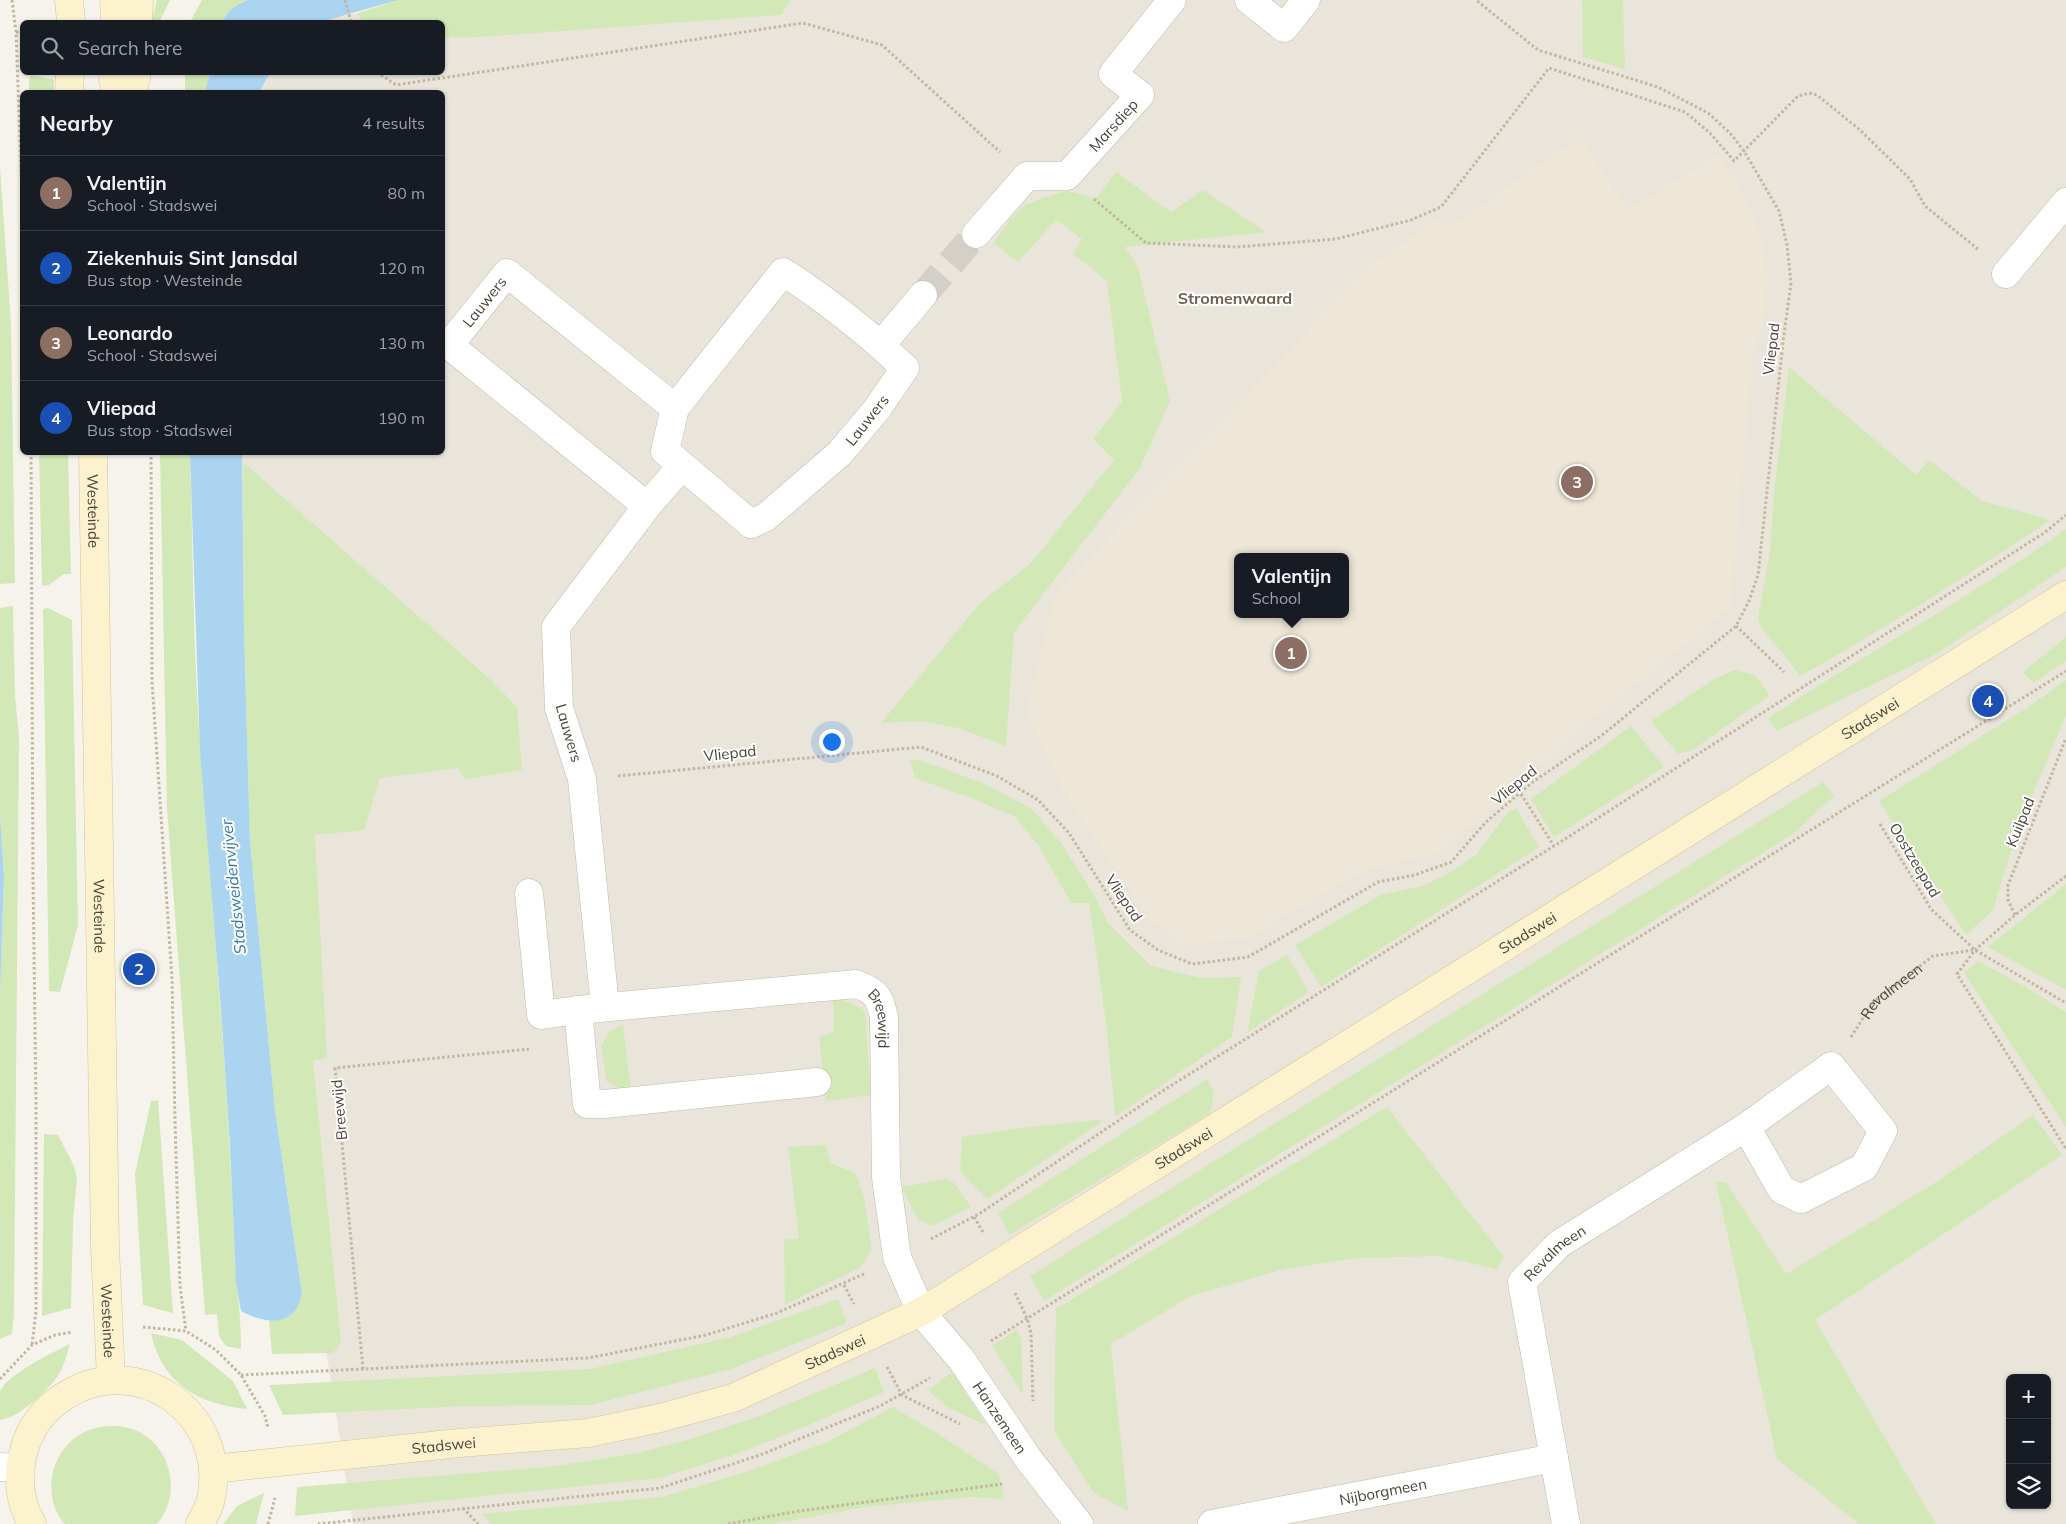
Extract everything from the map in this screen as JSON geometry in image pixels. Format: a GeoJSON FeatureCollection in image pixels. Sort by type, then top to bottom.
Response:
{"type":"FeatureCollection","features":[{"type":"Feature","properties":{"kind":"street"},"geometry":{"type":"LineString","coordinates":[[69,0],[71,20]]}},
{"type":"Feature","properties":{"kind":"street"},"geometry":{"type":"LineString","coordinates":[[114,0],[115,20]]}},
{"type":"Feature","properties":{"kind":"street"},"geometry":{"type":"LineString","coordinates":[[138,20],[139,0]]}},
{"type":"Feature","properties":{"kind":"street","name":"Marsdiep"},"geometry":{"type":"LineString","coordinates":[[1067,176],[1140,95],[1113,74],[1172,0]]}},
{"type":"Feature","properties":{"kind":"street"},"geometry":{"type":"LineString","coordinates":[[1249,0],[1284,28],[1306,0]]}},
{"type":"Feature","properties":{"kind":"street"},"geometry":{"type":"LineString","coordinates":[[69,90],[70,75]]}},
{"type":"Feature","properties":{"kind":"street"},"geometry":{"type":"LineString","coordinates":[[114,75],[116,90]]}},
{"type":"Feature","properties":{"kind":"street"},"geometry":{"type":"LineString","coordinates":[[132,90],[137,75]]}},
{"type":"Feature","properties":{"kind":"street"},"geometry":{"type":"LineString","coordinates":[[976,234],[1027,176],[1067,176]]}},
{"type":"Feature","properties":{"kind":"street"},"geometry":{"type":"LineString","coordinates":[[2006,274],[2066,202]]}},
{"type":"Feature","properties":{"kind":"street","name":"Lauwers"},"geometry":{"type":"LineString","coordinates":[[783,272],[818,294],[881,345],[905,368],[878,409],[840,453],[766,517],[751,524],[665,451],[675,408],[783,272]]}},
{"type":"Feature","properties":{"kind":"street","name":"Lauwers"},"geometry":{"type":"LineString","coordinates":[[647,506],[449,345],[507,273],[675,408]]}},
{"type":"Feature","properties":{"kind":"street"},"geometry":{"type":"LineString","coordinates":[[881,345],[923,295]]}},
{"type":"Feature","properties":{"kind":"street","name":"Westeinde"},"geometry":{"type":"LineString","coordinates":[[93,455],[104,1247],[111,1379]]}},
{"type":"Feature","properties":{"kind":"street","name":"Lauwers"},"geometry":{"type":"LineString","coordinates":[[582,779],[559,708],[556,627],[647,506],[681,466]]}},
{"type":"Feature","properties":{"kind":"street","name":"Stadswei"},"geometry":{"type":"LineString","coordinates":[[213,1469],[459,1442],[588,1433],[660,1418],[733,1398],[921,1312],[2066,595]]}},
{"type":"Feature","properties":{"kind":"street"},"geometry":{"type":"LineString","coordinates":[[582,779],[605,1006]]}},
{"type":"Feature","properties":{"kind":"street","name":"Breewijd"},"geometry":{"type":"LineString","coordinates":[[528,892],[540,1014],[605,1006],[856,984],[870,989],[879,997],[884,1016],[886,1177],[897,1257],[921,1312]]}},
{"type":"Feature","properties":{"kind":"street"},"geometry":{"type":"LineString","coordinates":[[578,1010],[587,1104],[605,1104],[817,1082]]}},
{"type":"Feature","properties":{"kind":"street"},"geometry":{"type":"LineString","coordinates":[[1746,1127],[1782,1190],[1801,1199],[1864,1167],[1883,1131],[1831,1066]]}},
{"type":"Feature","properties":{"kind":"street","name":"Revalmeen"},"geometry":{"type":"LineString","coordinates":[[1566,1524],[1522,1282],[1559,1244],[1746,1127],[1831,1066]]}},
{"type":"Feature","properties":{"kind":"street","name":"Hanzemeen"},"geometry":{"type":"LineString","coordinates":[[921,1312],[961,1359],[1027,1457],[1079,1524]]}},
{"type":"Feature","properties":{"kind":"street"},"geometry":{"type":"LineString","coordinates":[[32,1524],[10,1468],[28,1434],[48,1406],[77,1387],[111,1379],[141,1382],[168,1394],[191,1414],[207,1440],[213,1469],[211,1500],[200,1524]]}},
{"type":"Feature","properties":{"kind":"street","name":"Nijborgmeen"},"geometry":{"type":"LineString","coordinates":[[1212,1524],[1554,1458]]}},
{"type":"Feature","properties":{"kind":"path"},"geometry":{"type":"LineString","coordinates":[[12,0],[16,32],[20,141]]}},
{"type":"Feature","properties":{"kind":"path"},"geometry":{"type":"LineString","coordinates":[[345,0],[350,20]]}},
{"type":"Feature","properties":{"kind":"path","name":"Vliepad"},"geometry":{"type":"LineString","coordinates":[[582,779],[921,747],[997,776],[1038,800],[1069,833],[1130,930],[1158,950],[1192,964],[1248,956],[1378,882],[1415,875],[1450,862],[1486,822],[1534,781],[1602,736],[1736,626],[1749,601],[1758,575],[1791,283],[1787,245],[1779,211],[1744,152],[1730,133],[1708,113],[1658,87],[1538,50],[1476,0]]}},
{"type":"Feature","properties":{"kind":"path"},"geometry":{"type":"LineString","coordinates":[[381,75],[396,85],[803,23],[882,45],[1027,176]]}},
{"type":"Feature","properties":{"kind":"path"},"geometry":{"type":"LineString","coordinates":[[16,32],[20,33]]}},
{"type":"Feature","properties":{"kind":"path"},"geometry":{"type":"LineString","coordinates":[[1067,176],[1146,243],[1237,247],[1336,239],[1411,220],[1441,207],[1549,68],[1686,112],[1710,133],[1734,161],[1798,96],[1809,93],[1817,95],[1860,130],[1910,179],[1925,206],[2006,274]]}},
{"type":"Feature","properties":{"kind":"path"},"geometry":{"type":"LineString","coordinates":[[0,1379],[32,1345],[36,1311],[30,455]]}},
{"type":"Feature","properties":{"kind":"path"},"geometry":{"type":"LineString","coordinates":[[151,455],[152,681],[172,979],[180,1286],[186,1331]]}},
{"type":"Feature","properties":{"kind":"path"},"geometry":{"type":"LineString","coordinates":[[1520,794],[1554,846],[2044,533],[2066,515]]}},
{"type":"Feature","properties":{"kind":"path"},"geometry":{"type":"LineString","coordinates":[[1736,626],[1784,672]]}},
{"type":"Feature","properties":{"kind":"path"},"geometry":{"type":"LineString","coordinates":[[318,1524],[660,1488],[760,1454],[880,1406],[902,1395],[961,1359],[2066,671]]}},
{"type":"Feature","properties":{"kind":"path","name":"Kuilpad"},"geometry":{"type":"LineString","coordinates":[[2015,915],[2008,900],[2008,885],[2066,738]]}},
{"type":"Feature","properties":{"kind":"path","name":"Oostzeepad"},"geometry":{"type":"LineString","coordinates":[[1880,824],[1931,909],[1975,950],[2066,1003]]}},
{"type":"Feature","properties":{"kind":"path"},"geometry":{"type":"LineString","coordinates":[[2066,876],[2015,915],[1975,950],[1957,974],[2066,1149]]}},
{"type":"Feature","properties":{"kind":"path","name":"Revalmeen"},"geometry":{"type":"LineString","coordinates":[[1831,1066],[1874,1001],[1933,956],[1975,950]]}},
{"type":"Feature","properties":{"kind":"path","name":"Breewijd"},"geometry":{"type":"LineString","coordinates":[[364,1369],[335,1068],[582,1044]]}},
{"type":"Feature","properties":{"kind":"path"},"geometry":{"type":"LineString","coordinates":[[974,1216],[1001,1263],[1027,1318],[1031,1333],[1033,1409],[1027,1457]]}},
{"type":"Feature","properties":{"kind":"path"},"geometry":{"type":"LineString","coordinates":[[844,1284],[902,1395],[969,1428]]}},
{"type":"Feature","properties":{"kind":"path"},"geometry":{"type":"LineString","coordinates":[[728,1524],[799,1511],[1044,1478]]}},
{"type":"Feature","properties":{"kind":"path"},"geometry":{"type":"LineString","coordinates":[[462,1508],[478,1524]]}},
{"type":"Feature","properties":{"kind":"shaded area"},"geometry":{"type":"Polygon","coordinates":[[[790,0],[2066,0],[2066,1524],[353,1524],[256,896],[244,630],[242,455],[445,455],[445,90],[260,90],[269,75],[445,75],[445,38],[782,15],[790,0]]]}},
{"type":"Feature","properties":{"kind":"shaded area"},"geometry":{"type":"Polygon","coordinates":[[[358,13],[360,20],[328,20],[358,13]]]}},
{"type":"Feature","properties":{"kind":"shaded area"},"geometry":{"type":"Polygon","coordinates":[[[1579,137],[1628,210],[1718,155],[1739,185],[1761,235],[1767,273],[1765,315],[1753,357],[1730,608],[1591,720],[1439,853],[1364,870],[1246,939],[1183,944],[1148,918],[1065,794],[1026,714],[1056,593],[1303,336],[1362,271],[1439,219],[1448,226],[1464,218],[1579,137]]]}},
{"type":"Feature","properties":{"kind":"green space"},"geometry":{"type":"Polygon","coordinates":[[[157,0],[170,0],[160,20],[152,20],[157,0]]]}},
{"type":"Feature","properties":{"kind":"green space"},"geometry":{"type":"Polygon","coordinates":[[[202,0],[248,0],[232,8],[224,20],[191,20],[202,0]]]}},
{"type":"Feature","properties":{"kind":"green space"},"geometry":{"type":"Polygon","coordinates":[[[398,0],[790,0],[782,15],[479,37],[445,38],[445,20],[360,20],[358,13],[398,0]]]}},
{"type":"Feature","properties":{"kind":"green space"},"geometry":{"type":"Polygon","coordinates":[[[1582,0],[1623,0],[1625,69],[1583,57],[1582,0]]]}},
{"type":"Feature","properties":{"kind":"green space"},"geometry":{"type":"Polygon","coordinates":[[[185,75],[209,75],[206,90],[185,90],[185,75]]]}},
{"type":"Feature","properties":{"kind":"green space"},"geometry":{"type":"Polygon","coordinates":[[[31,76],[54,79],[54,90],[29,90],[31,76]]]}},
{"type":"Feature","properties":{"kind":"green space"},"geometry":{"type":"Polygon","coordinates":[[[0,166],[11,324],[15,583],[0,584],[0,166]]]}},
{"type":"Feature","properties":{"kind":"green space"},"geometry":{"type":"Polygon","coordinates":[[[1116,172],[1171,212],[1203,190],[1266,232],[1125,247],[1138,267],[1170,401],[1140,468],[1014,632],[1006,746],[958,728],[921,721],[881,723],[981,602],[1031,563],[1114,460],[1093,439],[1122,401],[1107,281],[1073,254],[1082,239],[1056,220],[1018,262],[994,243],[1012,217],[1025,205],[1067,191],[1096,198],[1116,172]]]}},
{"type":"Feature","properties":{"kind":"green space"},"geometry":{"type":"Polygon","coordinates":[[[1789,367],[1916,475],[1929,460],[1982,501],[2051,520],[1896,620],[1800,676],[1765,633],[1758,618],[1770,551],[1774,493],[1789,367]]]}},
{"type":"Feature","properties":{"kind":"green space"},"geometry":{"type":"Polygon","coordinates":[[[39,455],[68,455],[71,574],[64,574],[49,585],[42,586],[39,455]]]}},
{"type":"Feature","properties":{"kind":"green space"},"geometry":{"type":"Polygon","coordinates":[[[160,455],[190,455],[198,717],[224,1059],[241,1349],[226,1346],[219,1336],[217,1314],[205,1315],[167,808],[160,455]]]}},
{"type":"Feature","properties":{"kind":"green space"},"geometry":{"type":"Polygon","coordinates":[[[243,462],[491,680],[517,707],[522,770],[465,779],[458,768],[380,778],[364,830],[315,835],[327,1058],[313,1060],[341,1342],[336,1350],[331,1353],[272,1354],[269,1320],[281,1319],[302,1292],[275,1111],[250,841],[244,630],[243,462]]]}},
{"type":"Feature","properties":{"kind":"green space"},"geometry":{"type":"Polygon","coordinates":[[[2066,529],[2066,567],[1936,654],[1776,731],[1769,718],[1843,670],[1956,602],[2066,529]]]}},
{"type":"Feature","properties":{"kind":"green space"},"geometry":{"type":"Polygon","coordinates":[[[13,606],[15,697],[19,737],[14,1313],[12,1334],[0,1339],[0,996],[4,875],[0,816],[0,608],[13,606]]]}},
{"type":"Feature","properties":{"kind":"green space"},"geometry":{"type":"Polygon","coordinates":[[[48,608],[72,620],[78,925],[60,992],[49,991],[43,609],[48,608]]]}},
{"type":"Feature","properties":{"kind":"green space"},"geometry":{"type":"Polygon","coordinates":[[[2066,637],[2066,661],[2033,683],[2023,672],[2066,637]]]}},
{"type":"Feature","properties":{"kind":"green space"},"geometry":{"type":"Polygon","coordinates":[[[1734,670],[1755,675],[1769,696],[1694,749],[1678,754],[1651,721],[1713,680],[1734,670]]]}},
{"type":"Feature","properties":{"kind":"green space"},"geometry":{"type":"Polygon","coordinates":[[[2066,680],[2066,716],[2018,829],[1993,910],[1966,935],[1879,801],[2028,707],[2066,680]]]}},
{"type":"Feature","properties":{"kind":"green space"},"geometry":{"type":"Polygon","coordinates":[[[1631,726],[1664,767],[1554,837],[1531,799],[1631,726]]]}},
{"type":"Feature","properties":{"kind":"green space"},"geometry":{"type":"Polygon","coordinates":[[[910,759],[919,760],[983,783],[1032,809],[1061,843],[1093,893],[1108,923],[1151,966],[1199,978],[1241,977],[1232,1037],[1115,1117],[1107,1030],[1089,903],[1071,903],[1039,846],[1014,816],[915,778],[910,759]]]}},
{"type":"Feature","properties":{"kind":"green space"},"geometry":{"type":"Polygon","coordinates":[[[1823,782],[1834,796],[1793,834],[1044,1301],[1030,1276],[1823,782]]]}},
{"type":"Feature","properties":{"kind":"green space"},"geometry":{"type":"Polygon","coordinates":[[[1516,808],[1539,847],[1321,987],[1295,945],[1381,895],[1422,886],[1451,872],[1476,855],[1507,813],[1516,808]]]}},
{"type":"Feature","properties":{"kind":"green space"},"geometry":{"type":"Polygon","coordinates":[[[2066,884],[2066,990],[1988,947],[2066,884]]]}},
{"type":"Feature","properties":{"kind":"green space"},"geometry":{"type":"Polygon","coordinates":[[[1287,955],[1309,992],[1247,1033],[1259,971],[1287,955]]]}},
{"type":"Feature","properties":{"kind":"green space"},"geometry":{"type":"Polygon","coordinates":[[[1978,961],[2026,987],[2066,1012],[2066,1127],[1964,973],[1978,961]]]}},
{"type":"Feature","properties":{"kind":"green space"},"geometry":{"type":"Polygon","coordinates":[[[833,999],[851,1003],[865,1013],[871,1095],[826,1101],[819,1037],[834,1032],[833,999]]]}},
{"type":"Feature","properties":{"kind":"green space"},"geometry":{"type":"Polygon","coordinates":[[[623,1025],[631,1090],[618,1088],[607,1082],[601,1046],[610,1031],[623,1025]]]}},
{"type":"Feature","properties":{"kind":"green space"},"geometry":{"type":"Polygon","coordinates":[[[1207,1079],[1214,1092],[1210,1113],[1009,1235],[998,1213],[1207,1079]]]}},
{"type":"Feature","properties":{"kind":"green space"},"geometry":{"type":"Polygon","coordinates":[[[158,1100],[173,1313],[143,1305],[135,1174],[151,1101],[158,1100]]]}},
{"type":"Feature","properties":{"kind":"green space"},"geometry":{"type":"Polygon","coordinates":[[[1387,1107],[1504,1257],[1497,1269],[1439,1256],[1357,1258],[1284,1269],[1191,1296],[1111,1344],[1128,1511],[1094,1493],[1054,1431],[1056,1309],[1387,1107]]]}},
{"type":"Feature","properties":{"kind":"green space"},"geometry":{"type":"Polygon","coordinates":[[[2033,1115],[2062,1155],[1815,1320],[1936,1524],[1859,1524],[1777,1459],[1716,1182],[1726,1182],[1786,1274],[1938,1181],[2033,1115]]]}},
{"type":"Feature","properties":{"kind":"green space"},"geometry":{"type":"Polygon","coordinates":[[[1106,1119],[987,1199],[960,1171],[962,1137],[1013,1129],[1106,1119]]]}},
{"type":"Feature","properties":{"kind":"green space"},"geometry":{"type":"Polygon","coordinates":[[[44,1134],[58,1135],[74,1166],[77,1178],[73,1220],[71,1308],[42,1316],[44,1134]]]}},
{"type":"Feature","properties":{"kind":"green space"},"geometry":{"type":"Polygon","coordinates":[[[826,1145],[831,1163],[856,1174],[864,1197],[872,1250],[861,1267],[785,1305],[784,1240],[799,1238],[788,1147],[826,1145]]]}},
{"type":"Feature","properties":{"kind":"green space"},"geometry":{"type":"Polygon","coordinates":[[[946,1179],[954,1183],[971,1207],[933,1226],[918,1220],[902,1187],[946,1179]]]}},
{"type":"Feature","properties":{"kind":"green space"},"geometry":{"type":"Polygon","coordinates":[[[838,1299],[847,1323],[731,1369],[590,1405],[466,1406],[283,1415],[269,1385],[590,1369],[731,1337],[838,1299]]]}},
{"type":"Feature","properties":{"kind":"green space"},"geometry":{"type":"Polygon","coordinates":[[[1016,1330],[1021,1338],[1023,1395],[992,1346],[1016,1330]]]}},
{"type":"Feature","properties":{"kind":"green space"},"geometry":{"type":"Polygon","coordinates":[[[151,1333],[182,1340],[233,1381],[247,1409],[213,1402],[185,1388],[173,1378],[164,1366],[156,1351],[151,1333]]]}},
{"type":"Feature","properties":{"kind":"green space"},"geometry":{"type":"Polygon","coordinates":[[[70,1344],[61,1371],[48,1388],[24,1409],[8,1418],[0,1420],[0,1392],[4,1386],[31,1365],[70,1344]]]}},
{"type":"Feature","properties":{"kind":"green space"},"geometry":{"type":"Polygon","coordinates":[[[875,1368],[884,1392],[788,1434],[733,1455],[660,1478],[295,1516],[297,1487],[549,1467],[638,1453],[684,1441],[757,1417],[875,1368]]]}},
{"type":"Feature","properties":{"kind":"green space"},"geometry":{"type":"Polygon","coordinates":[[[952,1372],[987,1426],[946,1406],[928,1390],[952,1372]]]}},
{"type":"Feature","properties":{"kind":"green space"},"geometry":{"type":"Polygon","coordinates":[[[893,1407],[999,1474],[1004,1499],[972,1497],[865,1507],[774,1524],[492,1524],[482,1514],[662,1497],[746,1472],[825,1443],[893,1407]]]}},
{"type":"Feature","properties":{"kind":"green space"},"geometry":{"type":"Polygon","coordinates":[[[118,1426],[135,1430],[149,1438],[165,1460],[170,1473],[171,1486],[165,1512],[157,1524],[65,1524],[53,1501],[51,1489],[56,1463],[70,1442],[81,1434],[99,1427],[118,1426]]]}},
{"type":"Feature","properties":{"kind":"green space"},"geometry":{"type":"Polygon","coordinates":[[[264,1493],[256,1524],[223,1524],[237,1506],[264,1493]]]}},
{"type":"Feature","properties":{"kind":"water"},"geometry":{"type":"Polygon","coordinates":[[[248,0],[398,0],[328,20],[224,20],[232,8],[248,0]]]}},
{"type":"Feature","properties":{"kind":"water"},"geometry":{"type":"Polygon","coordinates":[[[209,75],[269,75],[260,90],[206,90],[209,75]]]}},
{"type":"Feature","properties":{"kind":"water","name":"Stadsweidenvijver"},"geometry":{"type":"Polygon","coordinates":[[[190,455],[242,455],[244,630],[250,841],[275,1111],[302,1293],[299,1304],[293,1312],[279,1320],[260,1319],[241,1311],[236,1282],[221,1010],[200,751],[190,455]]]}},
{"type":"Feature","properties":{"kind":"water"},"geometry":{"type":"Polygon","coordinates":[[[0,816],[4,875],[0,996],[0,816]]]}},
{"type":"Feature","properties":{"kind":"tunnel"},"geometry":{"type":"LineString","coordinates":[[923,295],[976,234]]}},
{"type":"Feature","properties":{"kind":"place","name":"Leonardo"},"geometry":{"type":"Point","coordinates":[1577,482]}},
{"type":"Feature","properties":{"kind":"place","name":"Valentijn"},"geometry":{"type":"Point","coordinates":[1291,653]}},
{"type":"Feature","properties":{"kind":"place","name":"Vliepad"},"geometry":{"type":"Point","coordinates":[1988,701]}},
{"type":"Feature","properties":{"kind":"place","name":"Ziekenhuis Sint Jansdal"},"geometry":{"type":"Point","coordinates":[139,969]}},
{"type":"Feature","properties":{"kind":"district","name":"Stromenwaard"},"geometry":{"type":"Point","coordinates":[1235,298]}}]}
